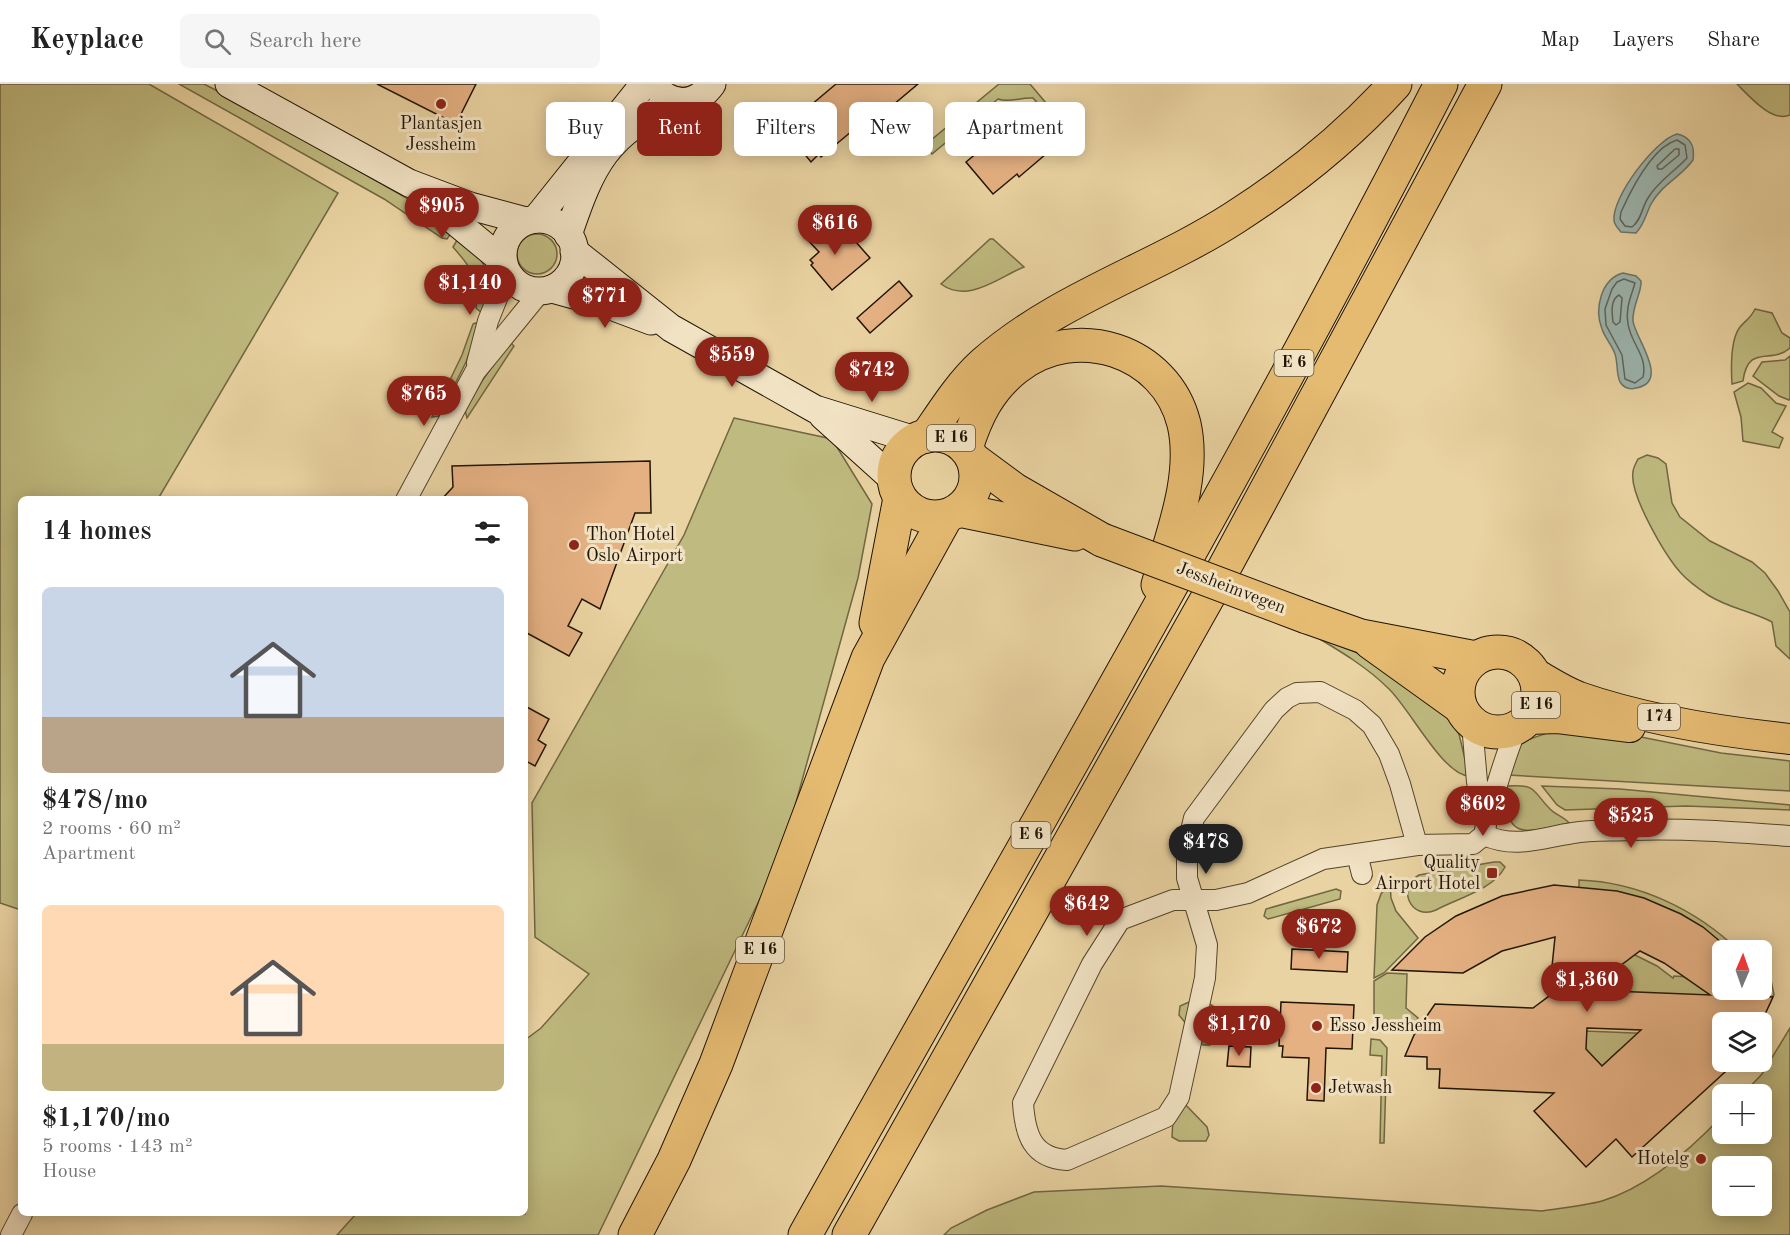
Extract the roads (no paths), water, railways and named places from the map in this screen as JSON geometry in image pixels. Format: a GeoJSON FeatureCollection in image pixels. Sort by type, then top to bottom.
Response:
{"type":"FeatureCollection","features":[{"type":"Feature","properties":{"kind":"highway"},"geometry":{"type":"LineString","coordinates":[[921,438],[982,365],[1014,340],[1052,316],[1234,218],[1329,146],[1395,84]]}},
{"type":"Feature","properties":{"kind":"highway","name":"E 6"},"geometry":{"type":"LineString","coordinates":[[805,1235],[1294,364],[1441,84]]}},
{"type":"Feature","properties":{"kind":"highway","name":"E 6"},"geometry":{"type":"LineString","coordinates":[[849,1235],[1221,574],[1485,84]]}},
{"type":"Feature","properties":{"kind":"highway","name":"E 6"},"geometry":{"type":"LineString","coordinates":[[969,454],[977,417],[993,389],[1017,366],[1045,352],[1081,345],[1121,351],[1136,358],[1161,378],[1172,394],[1184,425],[1187,466],[1165,560],[1141,640]]}},
{"type":"Feature","properties":{"kind":"highway","name":"E 16"},"geometry":{"type":"LineString","coordinates":[[635,1235],[674,1160],[716,1064],[868,658],[953,514],[974,493],[976,470],[969,454],[954,439],[941,435],[921,438],[898,457],[897,489],[868,658]]}},
{"type":"Feature","properties":{"kind":"highway","name":"Jessheimvegen"},"geometry":{"type":"LineString","coordinates":[[969,454],[1015,490],[1102,540],[1361,636],[1476,658]]}},
{"type":"Feature","properties":{"kind":"highway","name":"E 16"},"geometry":{"type":"LineString","coordinates":[[897,489],[908,508],[920,515],[933,518],[953,514]]}},
{"type":"Feature","properties":{"kind":"highway","name":"Jessheimvegen"},"geometry":{"type":"LineString","coordinates":[[953,514],[1102,540]]}},
{"type":"Feature","properties":{"kind":"highway","name":"Jessheimvegen"},"geometry":{"type":"LineString","coordinates":[[1361,636],[1466,715]]}},
{"type":"Feature","properties":{"kind":"highway","name":"E 16"},"geometry":{"type":"LineString","coordinates":[[1466,715],[1486,731],[1502,733],[1523,723],[1535,709],[1538,697],[1538,685],[1534,673],[1515,655],[1501,651],[1487,653],[1476,658]]}},
{"type":"Feature","properties":{"kind":"highway"},"geometry":{"type":"LineString","coordinates":[[1466,715],[1457,692],[1459,679],[1466,667],[1476,658]]}},
{"type":"Feature","properties":{"kind":"main road"},"geometry":{"type":"LineString","coordinates":[[229,84],[409,183],[470,206],[554,223],[571,243],[670,328]]}},
{"type":"Feature","properties":{"kind":"main road"},"geometry":{"type":"LineString","coordinates":[[505,267],[505,241],[517,226],[531,220],[644,84]]}},
{"type":"Feature","properties":{"kind":"main road"},"geometry":{"type":"LineString","coordinates":[[653,84],[660,92],[678,101]]}},
{"type":"Feature","properties":{"kind":"main road"},"geometry":{"type":"LineString","coordinates":[[547,290],[567,277],[574,260],[571,243],[584,187],[596,163],[632,126],[678,101],[697,98],[712,84]]}},
{"type":"Feature","properties":{"kind":"main road"},"geometry":{"type":"LineString","coordinates":[[409,183],[505,267],[516,283],[528,290],[547,290],[603,303],[670,328],[815,409],[921,438]]}},
{"type":"Feature","properties":{"kind":"main road"},"geometry":{"type":"LineString","coordinates":[[815,409],[897,489]]}},
{"type":"Feature","properties":{"kind":"main road","name":"174"},"geometry":{"type":"LineString","coordinates":[[1534,673],[1577,696],[1635,712],[1733,733],[1790,739]]}},
{"type":"Feature","properties":{"kind":"main road","name":"174"},"geometry":{"type":"LineString","coordinates":[[1523,723],[1558,718],[1609,723],[1722,744],[1790,753]]}},
{"type":"Feature","properties":{"kind":"street"},"geometry":{"type":"LineString","coordinates":[[475,372],[505,267]]}},
{"type":"Feature","properties":{"kind":"street"},"geometry":{"type":"LineString","coordinates":[[408,496],[475,372],[547,290]]}},
{"type":"Feature","properties":{"kind":"street"},"geometry":{"type":"LineString","coordinates":[[1417,845],[1389,754],[1372,725],[1336,699],[1320,692],[1298,693],[1287,698],[1274,710],[1194,818],[1186,848],[1187,878],[1194,900],[1207,945],[1205,978],[1179,1097],[1166,1117],[1067,1160],[1052,1159],[1032,1143],[1024,1126],[1023,1103],[1092,964],[1120,920],[1173,900],[1194,900],[1216,900],[1248,893],[1323,859],[1417,845],[1473,844],[1485,827],[1506,755],[1523,723]]}},
{"type":"Feature","properties":{"kind":"street"},"geometry":{"type":"LineString","coordinates":[[1466,715],[1485,827],[1499,842],[1518,843],[1576,833],[1632,830],[1719,831],[1790,836]]}},
{"type":"Feature","properties":{"kind":"street"},"geometry":{"type":"LineString","coordinates":[[1357,854],[1362,874]]}},
{"type":"Feature","properties":{"kind":"street"},"geometry":{"type":"LineString","coordinates":[[11,1235],[21,1216]]}},
{"type":"Feature","properties":{"kind":"water"},"geometry":{"type":"Polygon","coordinates":[[[1677,134],[1686,137],[1691,143],[1693,160],[1655,197],[1636,233],[1621,232],[1614,222],[1615,210],[1627,184],[1658,147],[1677,134]]]}},
{"type":"Feature","properties":{"kind":"water"},"geometry":{"type":"Polygon","coordinates":[[[1623,273],[1636,276],[1641,281],[1633,321],[1651,369],[1651,377],[1646,384],[1633,389],[1623,386],[1620,382],[1615,354],[1602,329],[1599,313],[1601,296],[1609,281],[1623,273]]]}},
{"type":"Feature","properties":{"kind":"place","name":"Plantasjen Jessheim"},"geometry":{"type":"Point","coordinates":[441,104]}},
{"type":"Feature","properties":{"kind":"place","name":"Thon Hotel Oslo Airport"},"geometry":{"type":"Point","coordinates":[574,545]}},
{"type":"Feature","properties":{"kind":"place","name":"Quality Airport Hotel"},"geometry":{"type":"Point","coordinates":[1492,873]}},
{"type":"Feature","properties":{"kind":"place","name":"Esso Jessheim"},"geometry":{"type":"Point","coordinates":[1317,1026]}},
{"type":"Feature","properties":{"kind":"place","name":"Jetwash"},"geometry":{"type":"Point","coordinates":[1316,1088]}},
{"type":"Feature","properties":{"kind":"place","name":"Hotelg"},"geometry":{"type":"Point","coordinates":[1701,1159]}}]}
